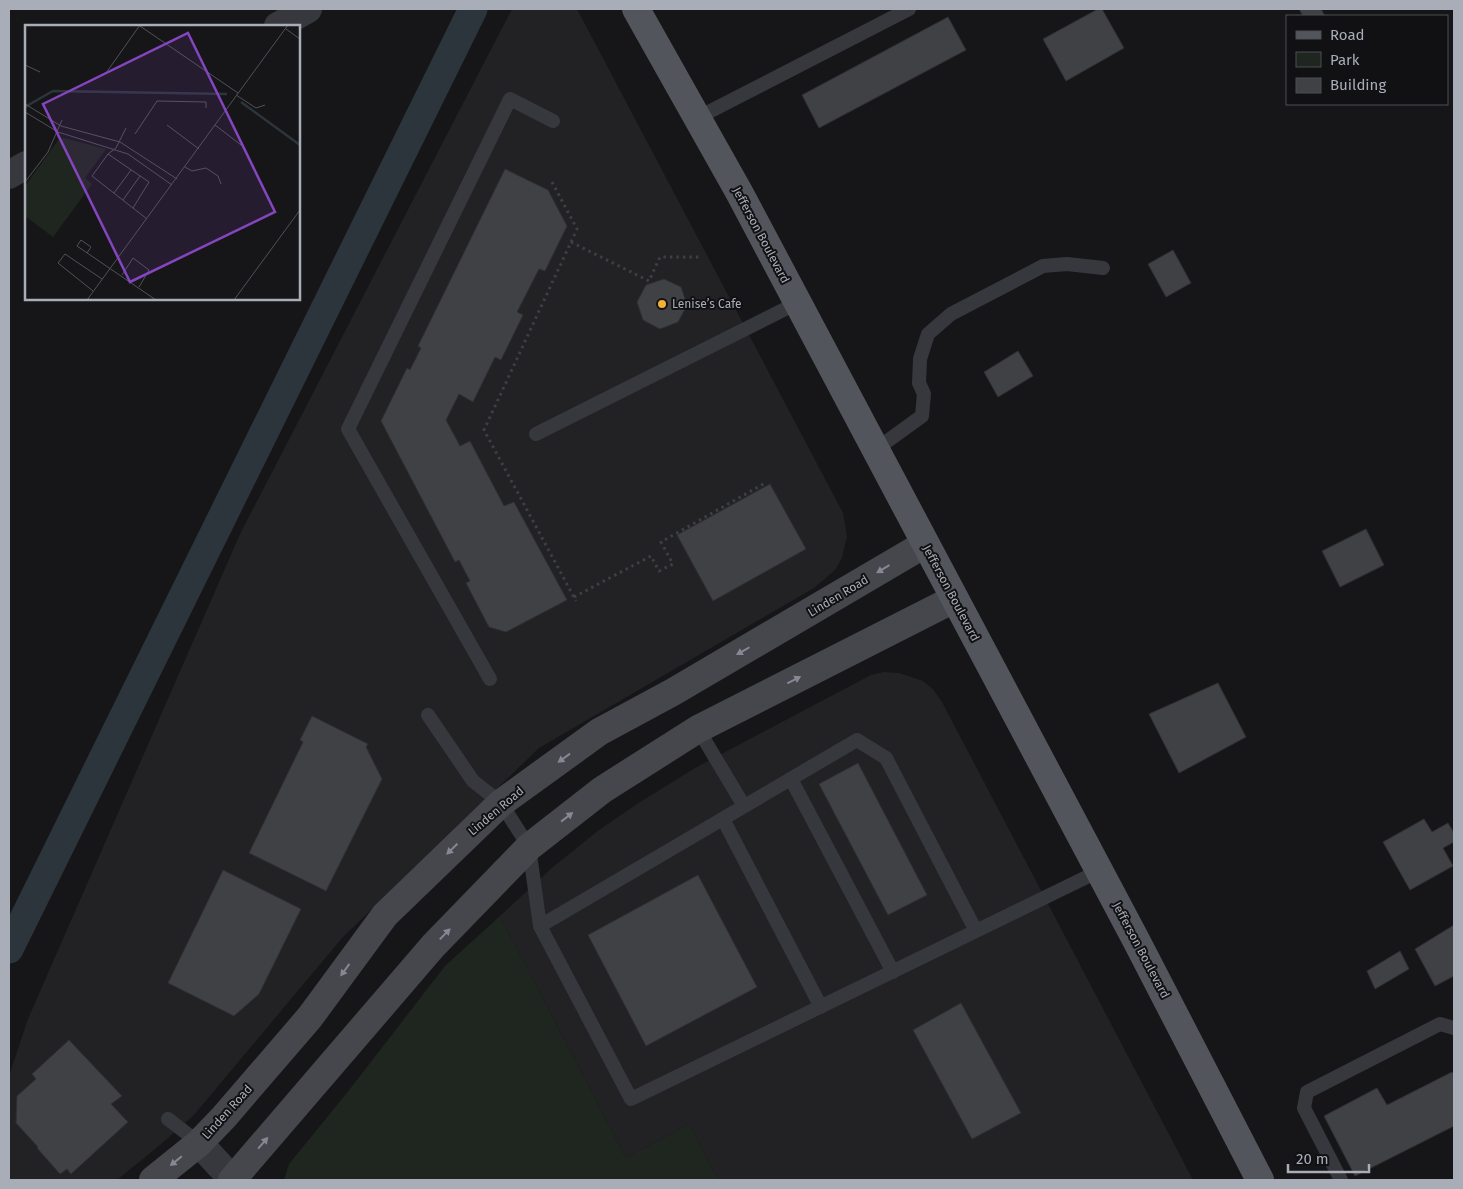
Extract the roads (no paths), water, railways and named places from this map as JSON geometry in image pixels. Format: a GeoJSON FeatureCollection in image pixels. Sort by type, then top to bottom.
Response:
{"type":"FeatureCollection","features":[{"type":"Feature","properties":{"kind":"main road","name":"Jefferson Boulevard"},"geometry":{"type":"LineString","coordinates":[[636,9],[797,303],[1099,871],[1260,1180]]}},
{"type":"Feature","properties":{"kind":"street"},"geometry":{"type":"LineString","coordinates":[[280,25],[308,9]]}},
{"type":"Feature","properties":{"kind":"street"},"geometry":{"type":"LineString","coordinates":[[9,175],[25,167]]}},
{"type":"Feature","properties":{"kind":"street","name":"Linden Road"},"geometry":{"type":"LineString","coordinates":[[153,1180],[199,1143],[224,1117],[310,1016],[385,915],[500,803],[599,732],[690,682],[925,544]]}},
{"type":"Feature","properties":{"kind":"street"},"geometry":{"type":"LineString","coordinates":[[199,1143],[232,1180],[433,946],[529,847],[602,790],[698,729],[954,599]]}},
{"type":"Feature","properties":{"kind":"lane"},"geometry":{"type":"LineString","coordinates":[[697,118],[909,9]]}},
{"type":"Feature","properties":{"kind":"lane"},"geometry":{"type":"LineString","coordinates":[[490,679],[348,429],[510,99],[553,121]]}},
{"type":"Feature","properties":{"kind":"lane"},"geometry":{"type":"LineString","coordinates":[[875,450],[922,416],[924,394],[920,383],[920,359],[928,334],[951,314],[1043,266],[1066,264],[1103,268]]}},
{"type":"Feature","properties":{"kind":"lane"},"geometry":{"type":"LineString","coordinates":[[536,434],[797,303]]}},
{"type":"Feature","properties":{"kind":"lane"},"geometry":{"type":"LineString","coordinates":[[428,716],[473,782],[500,803],[529,847],[540,926],[631,1100],[1099,871]]}},
{"type":"Feature","properties":{"kind":"lane"},"geometry":{"type":"LineString","coordinates":[[698,729],[744,806]]}},
{"type":"Feature","properties":{"kind":"lane"},"geometry":{"type":"LineString","coordinates":[[540,926],[857,740],[886,758],[976,931]]}},
{"type":"Feature","properties":{"kind":"lane"},"geometry":{"type":"LineString","coordinates":[[791,779],[893,972]]}},
{"type":"Feature","properties":{"kind":"lane"},"geometry":{"type":"LineString","coordinates":[[723,819],[821,1007]]}},
{"type":"Feature","properties":{"kind":"lane"},"geometry":{"type":"LineString","coordinates":[[1341,1180],[1304,1108],[1307,1092],[1440,1024],[1454,1028]]}},
{"type":"Feature","properties":{"kind":"lane"},"geometry":{"type":"LineString","coordinates":[[168,1119],[199,1143]]}},
{"type":"Feature","properties":{"kind":"waterway"},"geometry":{"type":"LineString","coordinates":[[9,949],[473,9]]}},
{"type":"Feature","properties":{"kind":"place","name":"Lenise’s Cafe"},"geometry":{"type":"Point","coordinates":[662,304]}}]}
